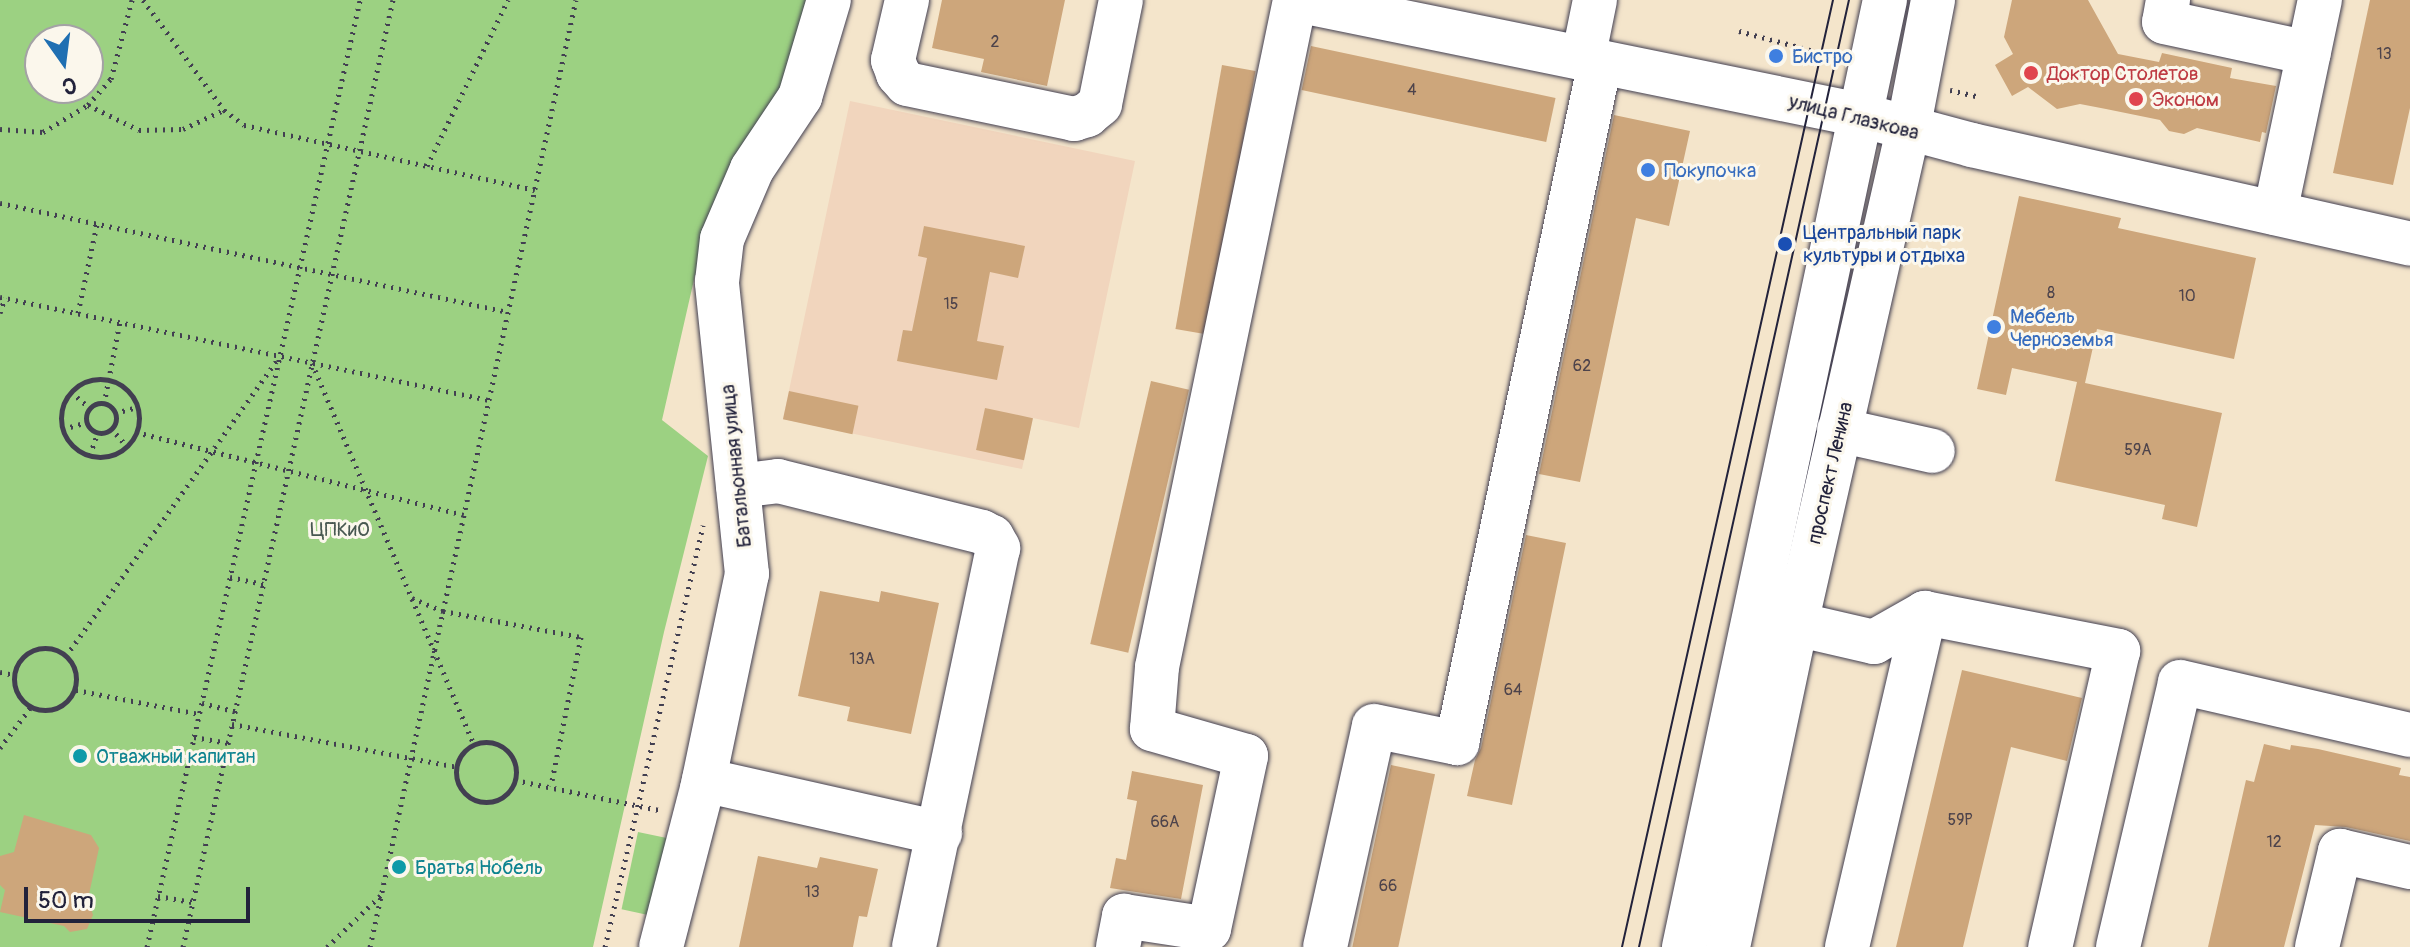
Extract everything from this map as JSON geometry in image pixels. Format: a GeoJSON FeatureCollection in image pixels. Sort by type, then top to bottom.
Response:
{"type":"FeatureCollection","features":[{"type":"Feature","properties":{"kind":"street","name":"Батальонная улица"},"geometry":{"type":"LineString","coordinates":[[661,947],[699,799],[747,574],[717,282],[722,239],[752,169],[800,97],[829,0]]}},
{"type":"Feature","properties":{"kind":"street"},"geometry":{"type":"LineString","coordinates":[[907,0],[893,60],[898,74],[907,84],[1074,119],[1087,115],[1100,104],[1121,0]]}},
{"type":"Feature","properties":{"kind":"street"},"geometry":{"type":"LineString","coordinates":[[1118,947],[1124,916],[1209,929],[1246,756],[1152,729],[1157,667],[1295,0]]}},
{"type":"Feature","properties":{"kind":"street","name":"улица Глазкова"},"geometry":{"type":"LineString","coordinates":[[1295,0],[1860,115],[1908,130],[2410,244]]}},
{"type":"Feature","properties":{"kind":"street"},"geometry":{"type":"LineString","coordinates":[[1325,947],[1374,726],[1457,743],[1592,60],[1595,0]]}},
{"type":"Feature","properties":{"kind":"street"},"geometry":{"type":"LineString","coordinates":[[1684,947],[1885,0]]}},
{"type":"Feature","properties":{"kind":"street","name":"проспект Ленина"},"geometry":{"type":"LineString","coordinates":[[1728,947],[1796,624],[1908,130],[1933,0]]}},
{"type":"Feature","properties":{"kind":"street"},"geometry":{"type":"LineString","coordinates":[[2168,0],[2164,22],[2309,53]]}},
{"type":"Feature","properties":{"kind":"street"},"geometry":{"type":"LineString","coordinates":[[2275,213],[2320,0]]}},
{"type":"Feature","properties":{"kind":"street"},"geometry":{"type":"LineString","coordinates":[[1839,430],[1933,451]]}},
{"type":"Feature","properties":{"kind":"street"},"geometry":{"type":"LineString","coordinates":[[738,486],[778,481],[992,537],[998,548],[914,947]]}},
{"type":"Feature","properties":{"kind":"street"},"geometry":{"type":"LineString","coordinates":[[1796,624],[1874,642],[1925,613],[2118,651],[2050,947]]}},
{"type":"Feature","properties":{"kind":"street"},"geometry":{"type":"LineString","coordinates":[[1847,947],[1925,613]]}},
{"type":"Feature","properties":{"kind":"street"},"geometry":{"type":"LineString","coordinates":[[2118,947],[2180,682],[2410,735]]}},
{"type":"Feature","properties":{"kind":"street"},"geometry":{"type":"LineString","coordinates":[[699,799],[940,833]]}},
{"type":"Feature","properties":{"kind":"street"},"geometry":{"type":"LineString","coordinates":[[2317,947],[2340,851],[2410,867]]}},
{"type":"Feature","properties":{"kind":"path"},"geometry":{"type":"LineString","coordinates":[[0,129],[43,132],[88,105],[111,79],[132,0]]}},
{"type":"Feature","properties":{"kind":"path"},"geometry":{"type":"LineString","coordinates":[[143,0],[224,110],[244,125],[535,190]]}},
{"type":"Feature","properties":{"kind":"path"},"geometry":{"type":"LineString","coordinates":[[147,947],[360,0]]}},
{"type":"Feature","properties":{"kind":"path"},"geometry":{"type":"LineString","coordinates":[[183,947],[393,0]]}},
{"type":"Feature","properties":{"kind":"path"},"geometry":{"type":"LineString","coordinates":[[427,166],[508,0]]}},
{"type":"Feature","properties":{"kind":"path"},"geometry":{"type":"LineString","coordinates":[[370,947],[436,656],[443,611],[576,0]]}},
{"type":"Feature","properties":{"kind":"path"},"geometry":{"type":"LineString","coordinates":[[88,105],[139,130],[183,129],[224,110]]}},
{"type":"Feature","properties":{"kind":"path"},"geometry":{"type":"LineString","coordinates":[[0,203],[508,312]]}},
{"type":"Feature","properties":{"kind":"path"},"geometry":{"type":"LineString","coordinates":[[78,313],[97,224]]}},
{"type":"Feature","properties":{"kind":"path"},"geometry":{"type":"LineString","coordinates":[[0,313],[2,298],[489,400]]}},
{"type":"Feature","properties":{"kind":"path"},"geometry":{"type":"LineString","coordinates":[[104,404],[120,322]]}},
{"type":"Feature","properties":{"kind":"path"},"geometry":{"type":"LineString","coordinates":[[66,656],[280,356]]}},
{"type":"Feature","properties":{"kind":"path"},"geometry":{"type":"LineString","coordinates":[[312,363],[474,745]]}},
{"type":"Feature","properties":{"kind":"path"},"geometry":{"type":"LineString","coordinates":[[109,380],[123,386],[137,407],[136,432],[127,445],[106,456],[90,455],[70,443],[63,429],[62,407],[71,392],[87,381],[109,380]]}},
{"type":"Feature","properties":{"kind":"path"},"geometry":{"type":"LineString","coordinates":[[71,392],[90,408]]}},
{"type":"Feature","properties":{"kind":"path"},"geometry":{"type":"LineString","coordinates":[[90,408],[104,404]]}},
{"type":"Feature","properties":{"kind":"path"},"geometry":{"type":"LineString","coordinates":[[104,404],[114,413]]}},
{"type":"Feature","properties":{"kind":"path"},"geometry":{"type":"LineString","coordinates":[[114,413],[137,407]]}},
{"type":"Feature","properties":{"kind":"path"},"geometry":{"type":"LineString","coordinates":[[87,422],[90,408]]}},
{"type":"Feature","properties":{"kind":"path"},"geometry":{"type":"LineString","coordinates":[[111,428],[114,413]]}},
{"type":"Feature","properties":{"kind":"path"},"geometry":{"type":"LineString","coordinates":[[63,429],[87,422]]}},
{"type":"Feature","properties":{"kind":"path"},"geometry":{"type":"LineString","coordinates":[[87,422],[98,432]]}},
{"type":"Feature","properties":{"kind":"path"},"geometry":{"type":"LineString","coordinates":[[98,432],[111,428]]}},
{"type":"Feature","properties":{"kind":"path"},"geometry":{"type":"LineString","coordinates":[[111,428],[127,445]]}},
{"type":"Feature","properties":{"kind":"path"},"geometry":{"type":"LineString","coordinates":[[90,455],[98,432]]}},
{"type":"Feature","properties":{"kind":"path"},"geometry":{"type":"LineString","coordinates":[[136,432],[464,515]]}},
{"type":"Feature","properties":{"kind":"path"},"geometry":{"type":"LineString","coordinates":[[605,947],[706,515]]}},
{"type":"Feature","properties":{"kind":"path"},"geometry":{"type":"LineString","coordinates":[[230,577],[263,584]]}},
{"type":"Feature","properties":{"kind":"path"},"geometry":{"type":"LineString","coordinates":[[411,598],[443,611],[581,637],[551,786]]}},
{"type":"Feature","properties":{"kind":"path"},"geometry":{"type":"LineString","coordinates":[[53,648],[66,656],[75,669],[76,690],[53,710],[31,707],[18,695],[14,675],[23,657],[32,651],[53,648]]}},
{"type":"Feature","properties":{"kind":"path"},"geometry":{"type":"LineString","coordinates":[[0,672],[14,675]]}},
{"type":"Feature","properties":{"kind":"path"},"geometry":{"type":"LineString","coordinates":[[76,690],[199,714]]}},
{"type":"Feature","properties":{"kind":"path"},"geometry":{"type":"LineString","coordinates":[[202,703],[235,711]]}},
{"type":"Feature","properties":{"kind":"path"},"geometry":{"type":"LineString","coordinates":[[0,748],[31,707]]}},
{"type":"Feature","properties":{"kind":"path"},"geometry":{"type":"LineString","coordinates":[[232,724],[457,767]]}},
{"type":"Feature","properties":{"kind":"path"},"geometry":{"type":"LineString","coordinates":[[194,737],[228,743]]}},
{"type":"Feature","properties":{"kind":"path"},"geometry":{"type":"LineString","coordinates":[[489,742],[507,750],[516,767],[515,780],[507,794],[499,799],[479,801],[463,790],[457,767],[463,753],[474,745],[489,742]]}},
{"type":"Feature","properties":{"kind":"path"},"geometry":{"type":"LineString","coordinates":[[515,780],[637,805],[699,799]]}},
{"type":"Feature","properties":{"kind":"path"},"geometry":{"type":"LineString","coordinates":[[327,947],[381,894]]}},
{"type":"Feature","properties":{"kind":"path"},"geometry":{"type":"LineString","coordinates":[[158,896],[193,902]]}},
{"type":"Feature","properties":{"kind":"shaded area"},"geometry":{"type":"Polygon","coordinates":[[[850,101],[1135,161],[1079,428],[1033,418],[1022,469],[783,419],[850,101]]]}},
{"type":"Feature","properties":{"kind":"green space","name":"ЦПКиО"},"geometry":{"type":"Polygon","coordinates":[[[0,0],[806,0],[782,89],[701,249],[662,420],[708,456],[664,632],[593,947],[0,947],[0,0]]]}},
{"type":"Feature","properties":{"kind":"green space"},"geometry":{"type":"Polygon","coordinates":[[[638,832],[670,839],[654,916],[622,909],[638,832]]]}},
{"type":"Feature","properties":{"kind":"building"},"geometry":{"type":"Polygon","coordinates":[[[942,0],[1065,0],[1047,86],[981,72],[984,59],[932,48],[942,0]]]}},
{"type":"Feature","properties":{"kind":"building"},"geometry":{"type":"Polygon","coordinates":[[[2012,0],[2088,0],[2118,54],[2159,62],[2162,53],[2232,68],[2230,78],[2276,86],[2266,133],[2262,132],[2260,142],[2197,128],[2184,134],[2169,131],[2160,120],[2106,109],[2080,104],[2057,109],[2028,87],[2012,96],[1995,65],[2013,54],[2004,37],[2012,0]]]}},
{"type":"Feature","properties":{"kind":"building"},"geometry":{"type":"Polygon","coordinates":[[[2370,0],[2410,0],[2410,108],[2393,185],[2333,173],[2370,0]]]}},
{"type":"Feature","properties":{"kind":"building"},"geometry":{"type":"Polygon","coordinates":[[[1311,46],[1556,98],[1546,142],[1302,90],[1311,46]]]}},
{"type":"Feature","properties":{"kind":"building"},"geometry":{"type":"Polygon","coordinates":[[[1222,65],[1255,71],[1209,335],[1175,329],[1222,65]]]}},
{"type":"Feature","properties":{"kind":"building"},"geometry":{"type":"Polygon","coordinates":[[[1614,115],[1690,131],[1669,226],[1636,218],[1580,482],[1539,474],[1614,115]]]}},
{"type":"Feature","properties":{"kind":"building"},"geometry":{"type":"Polygon","coordinates":[[[2019,196],[2121,218],[2118,228],[2256,258],[2234,359],[2097,329],[2085,383],[2222,413],[2197,527],[2162,519],[2165,505],[2055,481],[2077,382],[2012,368],[2006,395],[1977,389],[2019,196]]]}},
{"type":"Feature","properties":{"kind":"building"},"geometry":{"type":"Polygon","coordinates":[[[924,226],[1025,246],[1018,278],[990,272],[977,341],[1004,346],[997,380],[897,361],[903,330],[912,331],[927,258],[918,256],[924,226]]]}},
{"type":"Feature","properties":{"kind":"building"},"geometry":{"type":"Polygon","coordinates":[[[1151,381],[1189,390],[1128,653],[1090,644],[1151,381]]]}},
{"type":"Feature","properties":{"kind":"building"},"geometry":{"type":"Polygon","coordinates":[[[789,391],[858,406],[852,434],[783,419],[789,391]]]}},
{"type":"Feature","properties":{"kind":"building"},"geometry":{"type":"Polygon","coordinates":[[[985,408],[1033,418],[1024,460],[976,450],[985,408]]]}},
{"type":"Feature","properties":{"kind":"building"},"geometry":{"type":"Polygon","coordinates":[[[1526,535],[1566,543],[1512,805],[1467,796],[1481,748],[1526,535]]]}},
{"type":"Feature","properties":{"kind":"building"},"geometry":{"type":"Polygon","coordinates":[[[820,591],[879,602],[881,591],[939,603],[911,734],[847,721],[850,707],[798,696],[820,591]]]}},
{"type":"Feature","properties":{"kind":"building"},"geometry":{"type":"Polygon","coordinates":[[[1962,670],[2082,698],[2067,761],[2011,747],[1963,947],[1896,947],[1962,670]]]}},
{"type":"Feature","properties":{"kind":"building"},"geometry":{"type":"Polygon","coordinates":[[[2264,744],[2290,750],[2291,745],[2318,749],[2401,768],[2399,775],[2410,777],[2410,841],[2346,827],[2315,825],[2284,947],[2208,947],[2246,780],[2254,782],[2264,744]]]}},
{"type":"Feature","properties":{"kind":"building"},"geometry":{"type":"Polygon","coordinates":[[[1391,765],[1435,774],[1398,947],[1352,947],[1391,765]]]}},
{"type":"Feature","properties":{"kind":"building"},"geometry":{"type":"Polygon","coordinates":[[[1132,771],[1203,785],[1181,899],[1110,888],[1116,858],[1126,860],[1137,801],[1127,799],[1132,771]]]}},
{"type":"Feature","properties":{"kind":"building"},"geometry":{"type":"Polygon","coordinates":[[[24,815],[91,835],[99,848],[88,899],[93,915],[87,929],[70,932],[64,926],[0,912],[5,890],[0,885],[0,856],[14,852],[24,815]]]}},
{"type":"Feature","properties":{"kind":"building"},"geometry":{"type":"Polygon","coordinates":[[[758,856],[817,868],[820,857],[878,869],[867,917],[859,916],[853,947],[739,947],[758,856]]]}},
{"type":"Feature","properties":{"kind":"tram line"},"geometry":{"type":"LineString","coordinates":[[1622,947],[1833,0]]}},
{"type":"Feature","properties":{"kind":"tram line"},"geometry":{"type":"LineString","coordinates":[[1639,947],[1849,0]]}},
{"type":"Feature","properties":{"kind":"place","name":"Бистро"},"geometry":{"type":"Point","coordinates":[1776,56]}},
{"type":"Feature","properties":{"kind":"place","name":"Доктор Столетов"},"geometry":{"type":"Point","coordinates":[2031,73]}},
{"type":"Feature","properties":{"kind":"place","name":"Эконом"},"geometry":{"type":"Point","coordinates":[2136,99]}},
{"type":"Feature","properties":{"kind":"place","name":"Покупочка"},"geometry":{"type":"Point","coordinates":[1648,170]}},
{"type":"Feature","properties":{"kind":"place","name":"Центральный парк культуры и отдыха"},"geometry":{"type":"Point","coordinates":[1785,244]}},
{"type":"Feature","properties":{"kind":"place","name":"Мебель Черноземья"},"geometry":{"type":"Point","coordinates":[1994,327]}},
{"type":"Feature","properties":{"kind":"place","name":"Отважный капитан"},"geometry":{"type":"Point","coordinates":[80,756]}},
{"type":"Feature","properties":{"kind":"place","name":"Братья Нобель"},"geometry":{"type":"Point","coordinates":[399,867]}}]}
